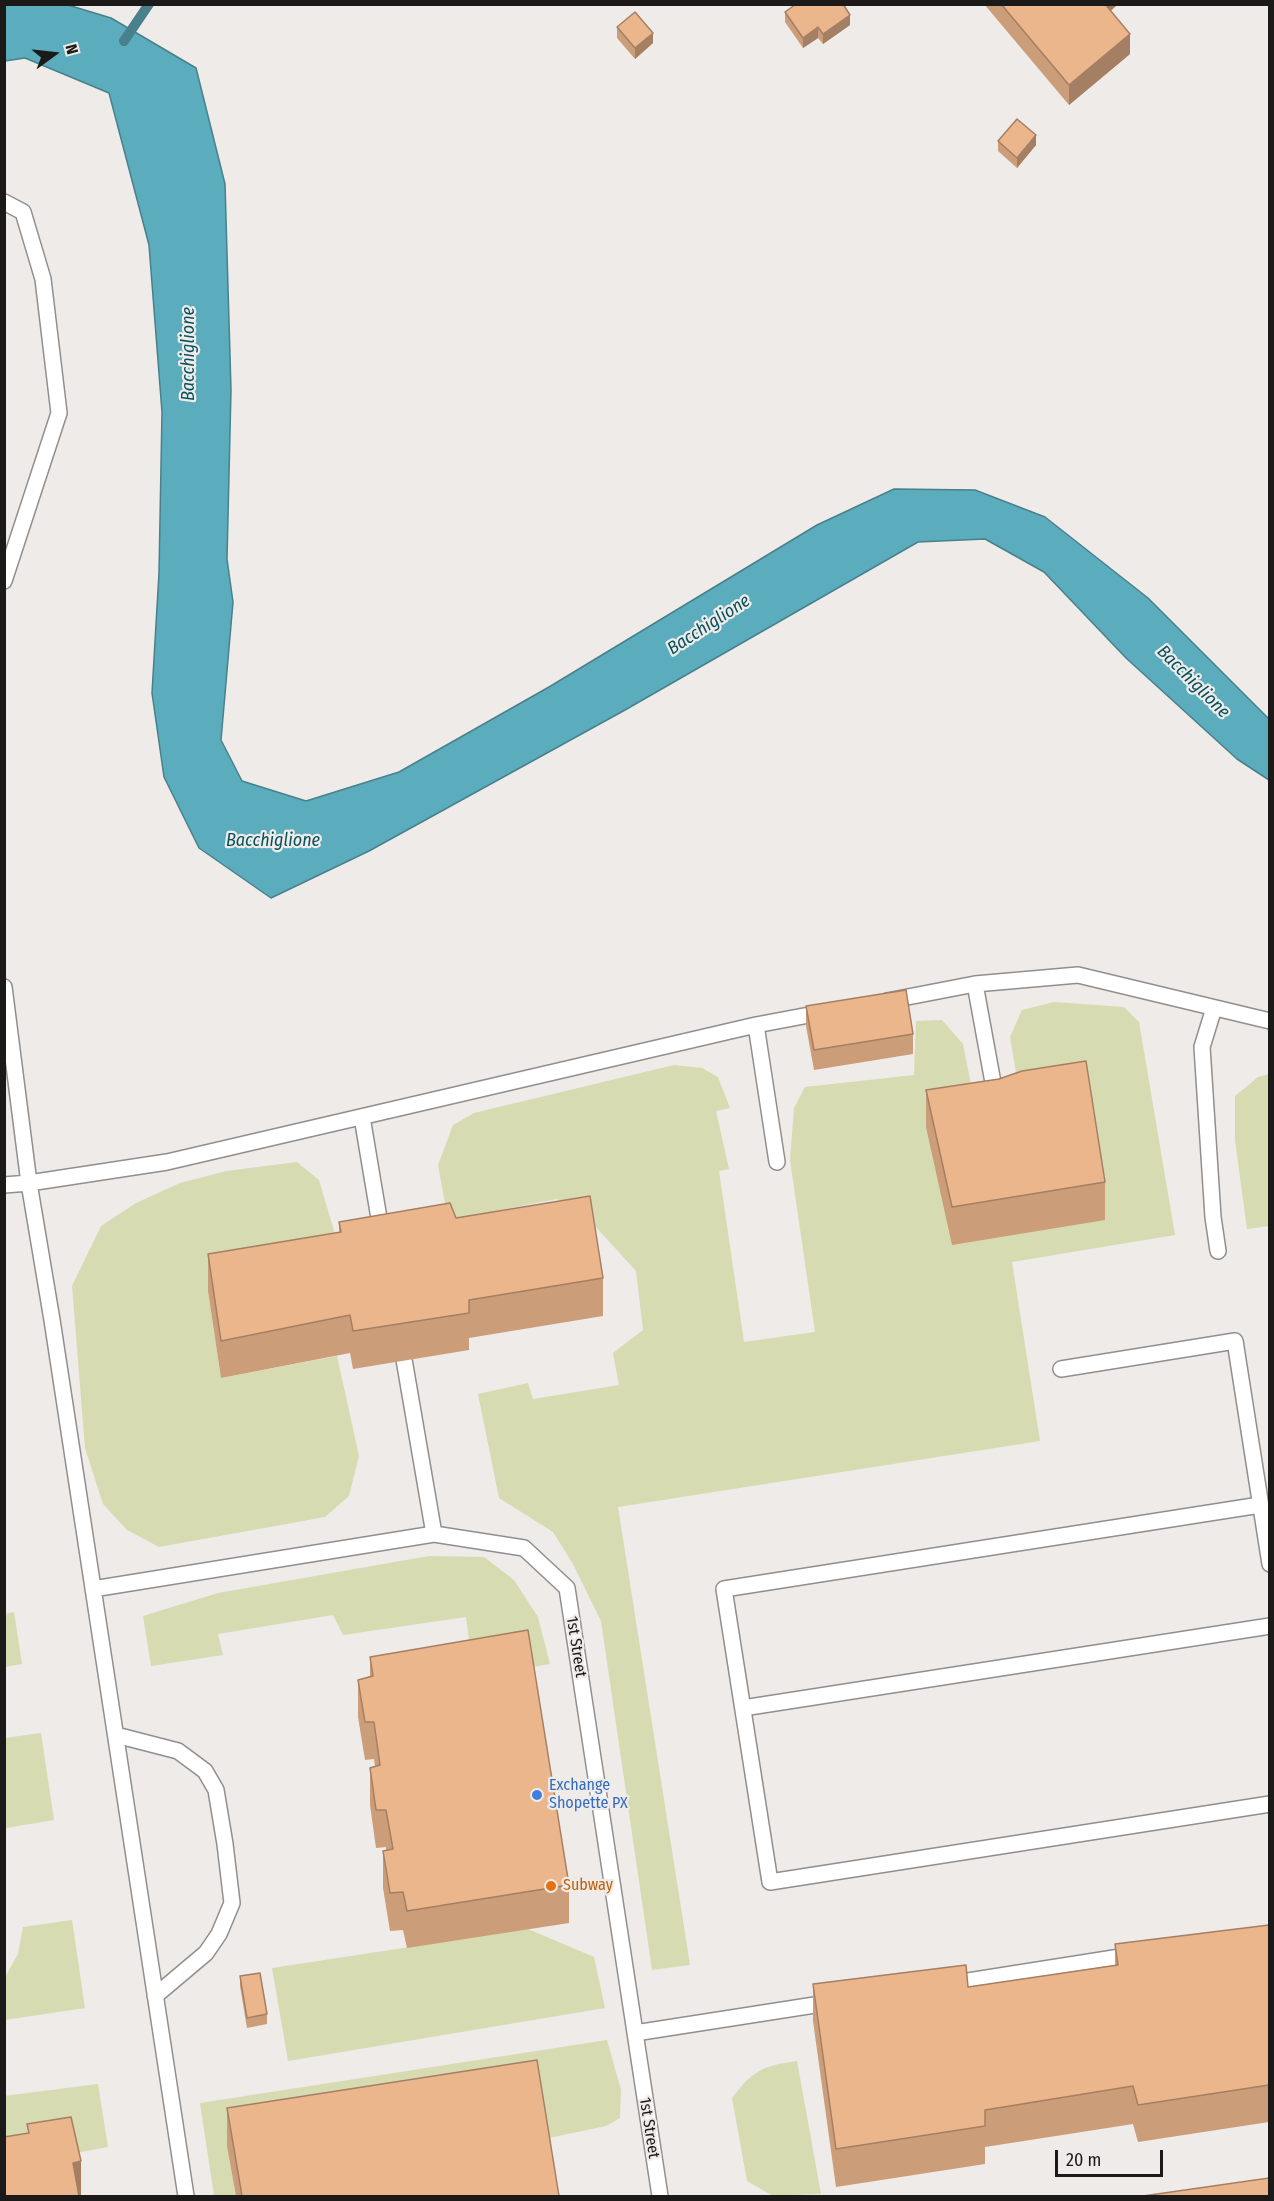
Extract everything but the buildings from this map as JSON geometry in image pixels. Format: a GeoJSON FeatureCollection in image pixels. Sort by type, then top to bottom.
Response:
{"type":"FeatureCollection","features":[{"type":"Feature","properties":{"kind":"lane"},"geometry":{"type":"LineString","coordinates":[[4,202],[23,212],[43,279],[59,413],[4,581]]}},
{"type":"Feature","properties":{"kind":"lane"},"geometry":{"type":"LineString","coordinates":[[871,1004],[975,984],[1078,975],[1269,1021]]}},
{"type":"Feature","properties":{"kind":"lane"},"geometry":{"type":"LineString","coordinates":[[975,984],[999,1116]]}},
{"type":"Feature","properties":{"kind":"lane"},"geometry":{"type":"LineString","coordinates":[[4,987],[29,1183],[186,2196]]}},
{"type":"Feature","properties":{"kind":"lane"},"geometry":{"type":"LineString","coordinates":[[1214,1008],[1202,1047],[1218,1251]]}},
{"type":"Feature","properties":{"kind":"lane"},"geometry":{"type":"LineString","coordinates":[[4,1185],[166,1162],[756,1025],[837,1010]]}},
{"type":"Feature","properties":{"kind":"lane"},"geometry":{"type":"LineString","coordinates":[[756,1025],[777,1162]]}},
{"type":"Feature","properties":{"kind":"lane"},"geometry":{"type":"LineString","coordinates":[[362,1117],[386,1256]]}},
{"type":"Feature","properties":{"kind":"lane"},"geometry":{"type":"LineString","coordinates":[[398,1326],[434,1534]]}},
{"type":"Feature","properties":{"kind":"lane"},"geometry":{"type":"LineString","coordinates":[[1061,1369],[1235,1341],[1269,1564]]}},
{"type":"Feature","properties":{"kind":"lane"},"geometry":{"type":"LineString","coordinates":[[1260,1505],[724,1589],[770,1882],[1269,1804]]}},
{"type":"Feature","properties":{"kind":"lane","name":"1st Street"},"geometry":{"type":"LineString","coordinates":[[93,1589],[434,1534],[524,1548],[567,1588],[660,2196]]}},
{"type":"Feature","properties":{"kind":"lane"},"geometry":{"type":"LineString","coordinates":[[743,1708],[1269,1626]]}},
{"type":"Feature","properties":{"kind":"lane"},"geometry":{"type":"LineString","coordinates":[[116,1736],[178,1751],[205,1771],[216,1790],[225,1844],[232,1903],[219,1934],[206,1953],[155,1996]]}},
{"type":"Feature","properties":{"kind":"lane"},"geometry":{"type":"LineString","coordinates":[[929,1987],[1152,1952]]}},
{"type":"Feature","properties":{"kind":"lane"},"geometry":{"type":"LineString","coordinates":[[635,2033],[846,2000]]}},
{"type":"Feature","properties":{"kind":"green space"},"geometry":{"type":"Polygon","coordinates":[[[1054,1002],[1124,1007],[1139,1022],[1175,1235],[1012,1262],[1040,1441],[618,1507],[690,1965],[652,1970],[601,1621],[573,1564],[553,1532],[499,1498],[478,1394],[528,1383],[533,1399],[619,1385],[613,1353],[643,1330],[636,1271],[584,1214],[557,1199],[448,1220],[438,1165],[453,1125],[474,1113],[674,1065],[702,1068],[718,1077],[730,1108],[716,1111],[729,1169],[719,1171],[744,1342],[815,1332],[790,1160],[794,1108],[805,1087],[914,1075],[916,1021],[942,1020],[963,1044],[978,1120],[1022,1108],[1010,1037],[1022,1010],[1054,1002]]]}},
{"type":"Feature","properties":{"kind":"green space"},"geometry":{"type":"Polygon","coordinates":[[[1269,1074],[1269,1226],[1247,1229],[1235,1140],[1235,1096],[1258,1077],[1269,1074]]]}},
{"type":"Feature","properties":{"kind":"green space"},"geometry":{"type":"Polygon","coordinates":[[[297,1162],[319,1180],[335,1234],[208,1291],[221,1378],[337,1356],[359,1456],[349,1496],[325,1517],[159,1547],[127,1530],[103,1504],[85,1448],[72,1286],[101,1226],[136,1203],[180,1183],[227,1171],[297,1162]]]}},
{"type":"Feature","properties":{"kind":"green space"},"geometry":{"type":"Polygon","coordinates":[[[429,1556],[484,1557],[514,1580],[538,1617],[550,1664],[474,1677],[466,1617],[343,1635],[333,1615],[218,1634],[223,1655],[151,1666],[143,1616],[218,1593],[429,1556]]]}},
{"type":"Feature","properties":{"kind":"green space"},"geometry":{"type":"Polygon","coordinates":[[[14,1612],[22,1664],[5,1667],[5,1614],[14,1612]]]}},
{"type":"Feature","properties":{"kind":"green space"},"geometry":{"type":"Polygon","coordinates":[[[41,1733],[54,1820],[6,1828],[5,1738],[41,1733]]]}},
{"type":"Feature","properties":{"kind":"green space"},"geometry":{"type":"Polygon","coordinates":[[[72,1920],[85,2008],[5,2020],[5,1977],[18,1954],[23,1927],[72,1920]]]}},
{"type":"Feature","properties":{"kind":"green space"},"geometry":{"type":"Polygon","coordinates":[[[528,1929],[594,1957],[605,2008],[288,2061],[272,1968],[528,1929]]]}},
{"type":"Feature","properties":{"kind":"green space"},"geometry":{"type":"Polygon","coordinates":[[[607,2040],[621,2090],[620,2118],[606,2126],[544,2139],[228,2146],[236,2196],[214,2196],[200,2103],[607,2040]]]}},
{"type":"Feature","properties":{"kind":"green space"},"geometry":{"type":"Polygon","coordinates":[[[797,2061],[821,2194],[773,2196],[747,2181],[732,2098],[753,2075],[760,2071],[775,2065],[797,2061]]]}},
{"type":"Feature","properties":{"kind":"green space"},"geometry":{"type":"Polygon","coordinates":[[[98,2084],[108,2147],[71,2154],[5,2175],[4,2096],[98,2084]]]}},
{"type":"Feature","properties":{"kind":"water","name":"Bacchiglione"},"geometry":{"type":"Polygon","coordinates":[[[4,5],[68,5],[111,18],[196,68],[225,184],[231,390],[227,559],[233,602],[221,740],[242,781],[306,801],[399,772],[549,687],[817,525],[894,489],[975,490],[1045,517],[1148,598],[1269,719],[1269,780],[1237,759],[1126,658],[1044,572],[985,539],[918,542],[625,710],[369,851],[271,898],[199,848],[164,777],[152,693],[159,573],[162,412],[149,245],[109,93],[25,58],[5,61],[4,5]]]}},
{"type":"Feature","properties":{"kind":"waterway"},"geometry":{"type":"LineString","coordinates":[[124,41],[149,4]]}},
{"type":"Feature","properties":{"kind":"place","name":"Exchange Shopette PX"},"geometry":{"type":"Point","coordinates":[537,1795]}},
{"type":"Feature","properties":{"kind":"place","name":"Subway"},"geometry":{"type":"Point","coordinates":[551,1886]}}]}
